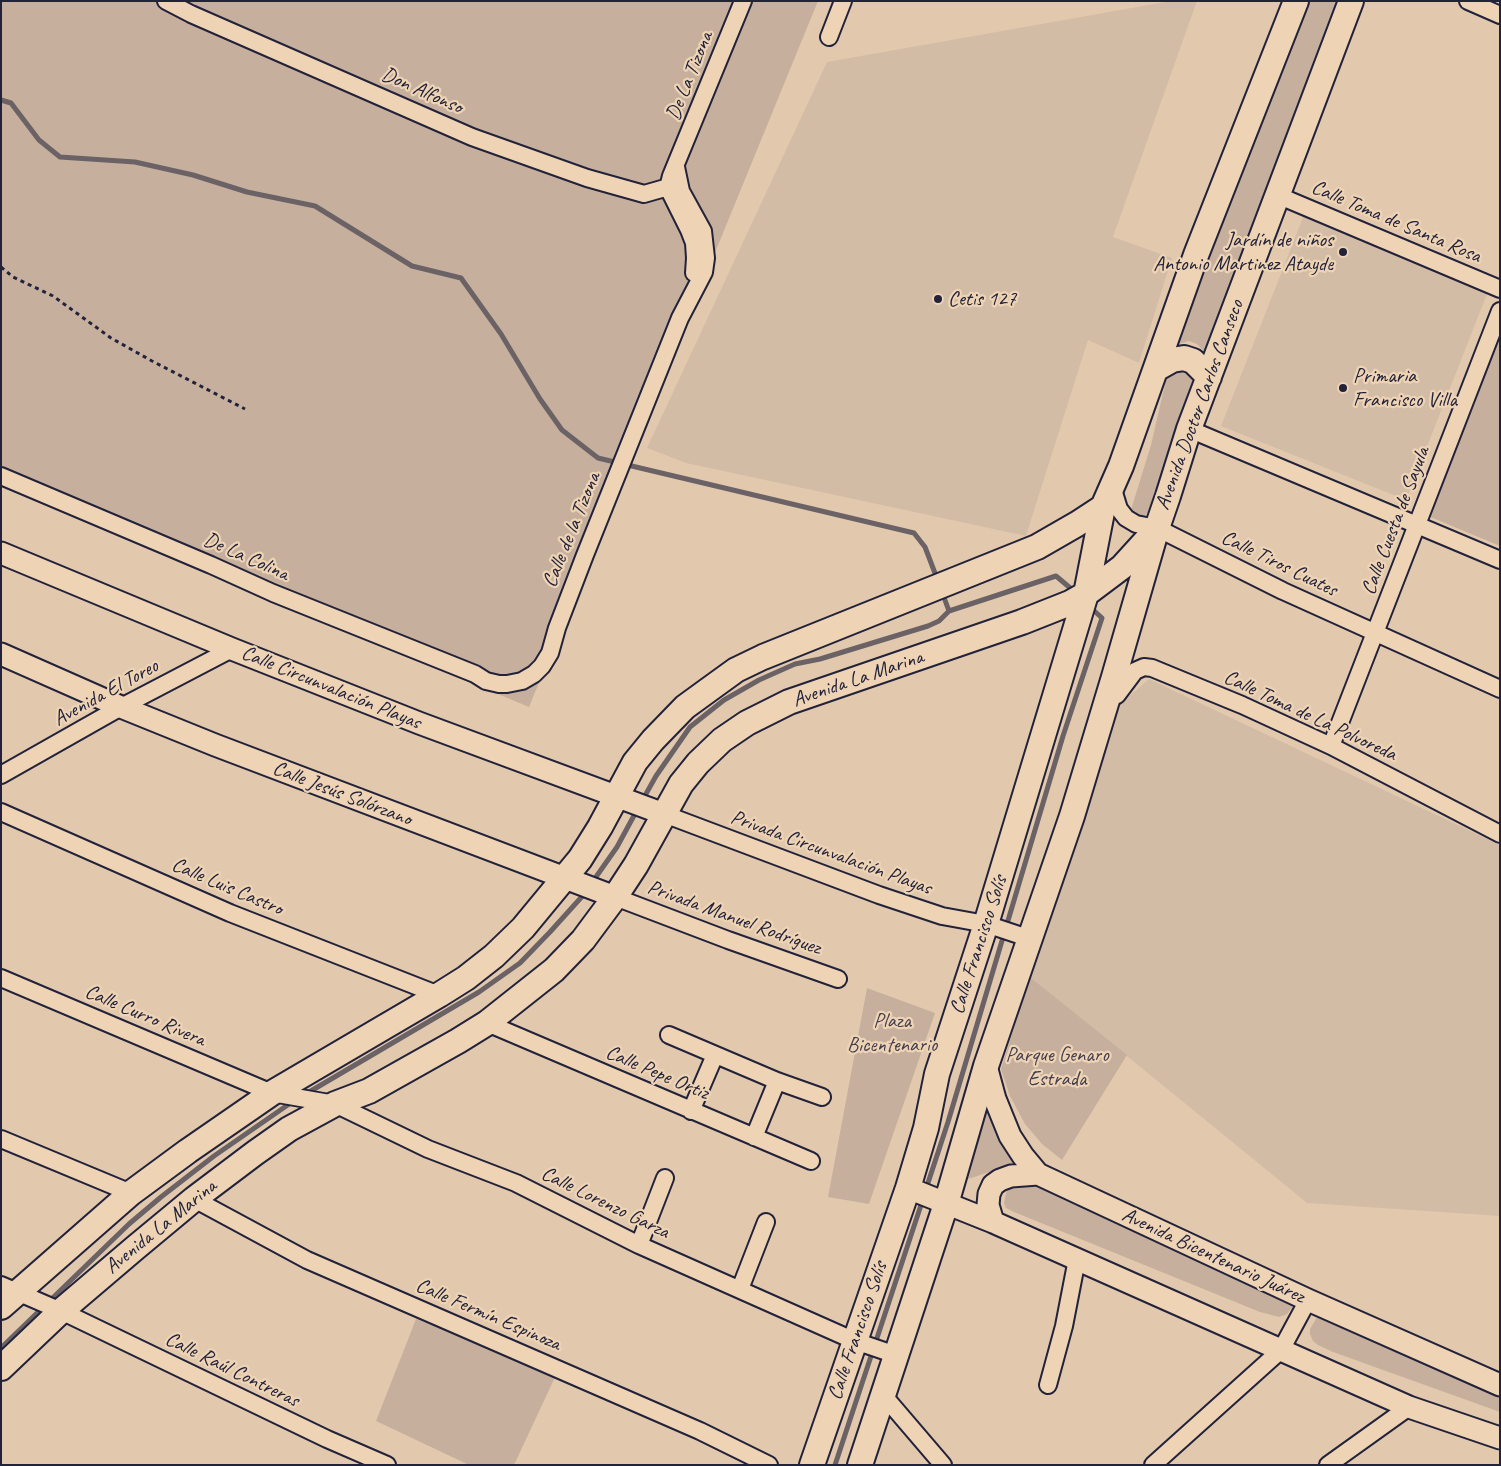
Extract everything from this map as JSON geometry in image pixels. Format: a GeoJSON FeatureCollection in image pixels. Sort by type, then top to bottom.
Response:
{"type":"FeatureCollection","features":[{"type":"Feature","properties":{"kind":"main road"},"geometry":{"type":"LineString","coordinates":[[1108,496],[1121,466],[1196,255],[1296,1]]}},
{"type":"Feature","properties":{"kind":"main road","name":"Avenida Doctor Carlos Canseco"},"geometry":{"type":"LineString","coordinates":[[1156,528],[1189,428],[1351,1]]}},
{"type":"Feature","properties":{"kind":"main road"},"geometry":{"type":"LineString","coordinates":[[1156,369],[1172,360],[1184,358],[1193,361],[1209,376]]}},
{"type":"Feature","properties":{"kind":"main road","name":"Calle Francisco Solís"},"geometry":{"type":"LineString","coordinates":[[812,1465],[908,1188],[926,1128],[937,1074],[986,924],[1084,601],[1108,496]]}},
{"type":"Feature","properties":{"kind":"main road","name":"Avenida La Marina"},"geometry":{"type":"LineString","coordinates":[[7,1295],[131,1193],[272,1093],[439,996],[494,956],[523,928],[580,859],[600,827],[635,762],[653,740],[685,708],[736,670],[800,641],[1017,556],[1057,537],[1108,496]]}},
{"type":"Feature","properties":{"kind":"main road","name":"Calle Francisco Solís"},"geometry":{"type":"LineString","coordinates":[[860,1465],[946,1204],[986,1066],[1072,816],[1111,688],[1156,528]]}},
{"type":"Feature","properties":{"kind":"main road","name":"Avenida La Marina"},"geometry":{"type":"LineString","coordinates":[[1,1368],[61,1311],[194,1199],[289,1129],[335,1104],[369,1090],[458,1041],[487,1022],[554,970],[582,940],[636,865],[680,784],[722,740],[747,722],[789,702],[1022,622],[1070,603],[1084,601],[1122,567],[1156,528]]}},
{"type":"Feature","properties":{"kind":"street","name":"Don Alfonso"},"geometry":{"type":"LineString","coordinates":[[166,1],[191,14],[472,137],[587,178],[637,193],[651,193],[674,186]]}},
{"type":"Feature","properties":{"kind":"street","name":"De La Tizona"},"geometry":{"type":"LineString","coordinates":[[674,186],[676,167],[743,1]]}},
{"type":"Feature","properties":{"kind":"street"},"geometry":{"type":"LineString","coordinates":[[829,37],[843,1]]}},
{"type":"Feature","properties":{"kind":"street"},"geometry":{"type":"LineString","coordinates":[[1468,1],[1500,15]]}},
{"type":"Feature","properties":{"kind":"street","name":"Calle de la Tizona"},"geometry":{"type":"LineString","coordinates":[[475,674],[515,672],[527,666],[557,628],[613,484],[694,288],[694,243],[674,186]]}},
{"type":"Feature","properties":{"kind":"street","name":"Calle Toma de Santa Rosa"},"geometry":{"type":"LineString","coordinates":[[1277,195],[1500,289]]}},
{"type":"Feature","properties":{"kind":"street","name":"Calle Cuesta de Sayula"},"geometry":{"type":"LineString","coordinates":[[1331,746],[1500,311]]}},
{"type":"Feature","properties":{"kind":"street"},"geometry":{"type":"LineString","coordinates":[[1189,428],[1500,560]]}},
{"type":"Feature","properties":{"kind":"street","name":"De La Colina"},"geometry":{"type":"LineString","coordinates":[[1,476],[211,564],[273,593],[475,674]]}},
{"type":"Feature","properties":{"kind":"street","name":"Calle Tiros Cuates"},"geometry":{"type":"LineString","coordinates":[[1108,496],[1126,518],[1136,524],[1156,528],[1283,591],[1500,688]]}},
{"type":"Feature","properties":{"kind":"street","name":"Calle Circunvalación Playas"},"geometry":{"type":"LineString","coordinates":[[1,553],[419,724],[664,814]]}},
{"type":"Feature","properties":{"kind":"street","name":"Avenida El Toreo"},"geometry":{"type":"LineString","coordinates":[[1,775],[232,649]]}},
{"type":"Feature","properties":{"kind":"street","name":"Calle Jesús Solórzano"},"geometry":{"type":"LineString","coordinates":[[1,654],[121,708],[564,878]]}},
{"type":"Feature","properties":{"kind":"street","name":"Calle Toma de La Polvoreda"},"geometry":{"type":"LineString","coordinates":[[1111,688],[1117,695],[1135,671],[1144,667],[1152,668],[1242,705],[1331,746],[1500,834]]}},
{"type":"Feature","properties":{"kind":"street","name":"Calle Luis Castro"},"geometry":{"type":"LineString","coordinates":[[1,812],[230,913],[439,996]]}},
{"type":"Feature","properties":{"kind":"street","name":"Privada Circunvalación Playas"},"geometry":{"type":"LineString","coordinates":[[664,814],[878,895],[942,916],[986,924],[1031,939]]}},
{"type":"Feature","properties":{"kind":"street"},"geometry":{"type":"LineString","coordinates":[[564,878],[614,897]]}},
{"type":"Feature","properties":{"kind":"street","name":"Privada Manuel Rodríguez"},"geometry":{"type":"LineString","coordinates":[[614,897],[838,979]]}},
{"type":"Feature","properties":{"kind":"street","name":"Calle Curro Rivera"},"geometry":{"type":"LineString","coordinates":[[1,978],[272,1093]]}},
{"type":"Feature","properties":{"kind":"street","name":"Calle Pepe Ortiz"},"geometry":{"type":"LineString","coordinates":[[487,1022],[811,1161]]}},
{"type":"Feature","properties":{"kind":"street"},"geometry":{"type":"LineString","coordinates":[[670,1035],[777,1081],[822,1097]]}},
{"type":"Feature","properties":{"kind":"street"},"geometry":{"type":"LineString","coordinates":[[691,1111],[715,1055]]}},
{"type":"Feature","properties":{"kind":"street","name":"Avenida Bicentenario Juárez"},"geometry":{"type":"LineString","coordinates":[[986,1066],[995,1099],[1010,1136],[1038,1174],[1308,1300],[1500,1385]]}},
{"type":"Feature","properties":{"kind":"street"},"geometry":{"type":"LineString","coordinates":[[754,1137],[777,1081]]}},
{"type":"Feature","properties":{"kind":"street"},"geometry":{"type":"LineString","coordinates":[[272,1093],[335,1104]]}},
{"type":"Feature","properties":{"kind":"street","name":"Calle Lorenzo Garza"},"geometry":{"type":"LineString","coordinates":[[335,1104],[428,1149],[516,1183],[640,1245],[856,1341],[896,1355]]}},
{"type":"Feature","properties":{"kind":"street"},"geometry":{"type":"LineString","coordinates":[[1,1139],[131,1193]]}},
{"type":"Feature","properties":{"kind":"street"},"geometry":{"type":"LineString","coordinates":[[993,1222],[988,1205],[989,1194],[993,1185],[1011,1176],[1038,1174]]}},
{"type":"Feature","properties":{"kind":"street"},"geometry":{"type":"LineString","coordinates":[[640,1245],[665,1178]]}},
{"type":"Feature","properties":{"kind":"street"},"geometry":{"type":"LineString","coordinates":[[908,1188],[993,1222],[1409,1407],[1500,1438]]}},
{"type":"Feature","properties":{"kind":"street","name":"Calle Fermín Espinoza"},"geometry":{"type":"LineString","coordinates":[[194,1199],[307,1260],[691,1427],[769,1465]]}},
{"type":"Feature","properties":{"kind":"street"},"geometry":{"type":"LineString","coordinates":[[740,1289],[766,1222]]}},
{"type":"Feature","properties":{"kind":"street"},"geometry":{"type":"LineString","coordinates":[[1048,1385],[1064,1326],[1077,1259]]}},
{"type":"Feature","properties":{"kind":"street","name":"Calle Raúl Contreras"},"geometry":{"type":"LineString","coordinates":[[7,1295],[61,1311],[327,1439],[387,1465]]}},
{"type":"Feature","properties":{"kind":"street"},"geometry":{"type":"LineString","coordinates":[[1153,1465],[1281,1350],[1308,1300]]}},
{"type":"Feature","properties":{"kind":"street"},"geometry":{"type":"LineString","coordinates":[[884,1396],[942,1465]]}},
{"type":"Feature","properties":{"kind":"street"},"geometry":{"type":"LineString","coordinates":[[1328,1465],[1409,1407]]}},
{"type":"Feature","properties":{"kind":"path"},"geometry":{"type":"LineString","coordinates":[[1,267],[13,277],[54,296],[111,338],[245,409]]}},
{"type":"Feature","properties":{"kind":"shaded area","name":"Cetis 127"},"geometry":{"type":"Polygon","coordinates":[[[1171,1],[1197,1],[1113,237],[1172,258],[1139,363],[1088,340],[1026,536],[686,463],[647,448],[827,62],[1171,1]]]}},
{"type":"Feature","properties":{"kind":"shaded area","name":"Primaria Francisco Villa"},"geometry":{"type":"Polygon","coordinates":[[[1304,215],[1489,289],[1406,500],[1221,426],[1304,215]]]}},
{"type":"Feature","properties":{"kind":"shaded area"},"geometry":{"type":"Polygon","coordinates":[[[1149,679],[1500,845],[1500,1216],[1307,1203],[1030,977],[1119,705],[1149,679]]]}},
{"type":"Feature","properties":{"kind":"green space"},"geometry":{"type":"Polygon","coordinates":[[[1,1],[818,1],[529,707],[1,487],[1,1]]]}},
{"type":"Feature","properties":{"kind":"green space"},"geometry":{"type":"Polygon","coordinates":[[[1307,1],[1345,1],[1206,354],[1197,344],[1189,341],[1175,345],[1200,282],[1229,197],[1307,1]]]}},
{"type":"Feature","properties":{"kind":"green space"},"geometry":{"type":"Polygon","coordinates":[[[1500,334],[1500,546],[1428,516],[1500,334]]]}},
{"type":"Feature","properties":{"kind":"green space"},"geometry":{"type":"Polygon","coordinates":[[[1180,365],[1195,376],[1191,384],[1168,468],[1147,513],[1142,518],[1130,513],[1151,445],[1168,371],[1180,365]]]}},
{"type":"Feature","properties":{"kind":"green space","name":"Parque Genaro Estrada"},"geometry":{"type":"Polygon","coordinates":[[[1030,977],[1127,1055],[1062,1160],[1042,1144],[1025,1124],[1010,1096],[1001,1069],[1030,977]]]}},
{"type":"Feature","properties":{"kind":"green space","name":"Plaza Bicentenario"},"geometry":{"type":"Polygon","coordinates":[[[867,988],[935,1013],[869,1204],[828,1197],[867,988]]]}},
{"type":"Feature","properties":{"kind":"green space"},"geometry":{"type":"Polygon","coordinates":[[[987,1108],[1000,1140],[1014,1164],[968,1179],[987,1108]]]}},
{"type":"Feature","properties":{"kind":"green space"},"geometry":{"type":"Polygon","coordinates":[[[1026,1179],[1291,1296],[1293,1306],[1287,1314],[1279,1317],[1260,1312],[1006,1208],[1004,1203],[1007,1189],[1014,1183],[1026,1179]]]}},
{"type":"Feature","properties":{"kind":"green space"},"geometry":{"type":"Polygon","coordinates":[[[1326,1314],[1500,1386],[1500,1412],[1318,1345],[1313,1341],[1310,1329],[1317,1317],[1326,1314]]]}},
{"type":"Feature","properties":{"kind":"green space"},"geometry":{"type":"Polygon","coordinates":[[[416,1319],[557,1373],[514,1465],[469,1465],[376,1421],[416,1319]]]}},
{"type":"Feature","properties":{"kind":"waterway"},"geometry":{"type":"LineString","coordinates":[[1,100],[11,103],[39,140],[60,157],[135,162],[193,175],[247,192],[315,206],[412,266],[461,278],[501,334],[540,399],[562,430],[598,458],[914,533],[925,547],[938,581]]}},
{"type":"Feature","properties":{"kind":"waterway"},"geometry":{"type":"LineString","coordinates":[[949,611],[1056,576],[1075,592]]}},
{"type":"Feature","properties":{"kind":"waterway"},"geometry":{"type":"LineString","coordinates":[[642,801],[656,776],[690,727],[724,700],[759,680],[795,664],[820,659],[939,621],[949,611],[942,592]]}},
{"type":"Feature","properties":{"kind":"waterway"},"geometry":{"type":"LineString","coordinates":[[926,1189],[948,1122],[1063,736],[1102,618],[1090,607]]}},
{"type":"Feature","properties":{"kind":"waterway"},"geometry":{"type":"LineString","coordinates":[[591,884],[617,847],[637,810]]}},
{"type":"Feature","properties":{"kind":"waterway"},"geometry":{"type":"LineString","coordinates":[[304,1095],[479,992],[520,963],[587,891]]}},
{"type":"Feature","properties":{"kind":"waterway"},"geometry":{"type":"LineString","coordinates":[[1,1348],[129,1224],[214,1156],[292,1102]]}},
{"type":"Feature","properties":{"kind":"waterway"},"geometry":{"type":"LineString","coordinates":[[835,1465],[923,1199]]}},
{"type":"Feature","properties":{"kind":"place","name":"Jardín de niños Antonio Martinez Atayde"},"geometry":{"type":"Point","coordinates":[1343,252]}},
{"type":"Feature","properties":{"kind":"place","name":"Cetis 127"},"geometry":{"type":"Point","coordinates":[938,299]}},
{"type":"Feature","properties":{"kind":"place","name":"Primaria Francisco Villa"},"geometry":{"type":"Point","coordinates":[1343,388]}}]}
